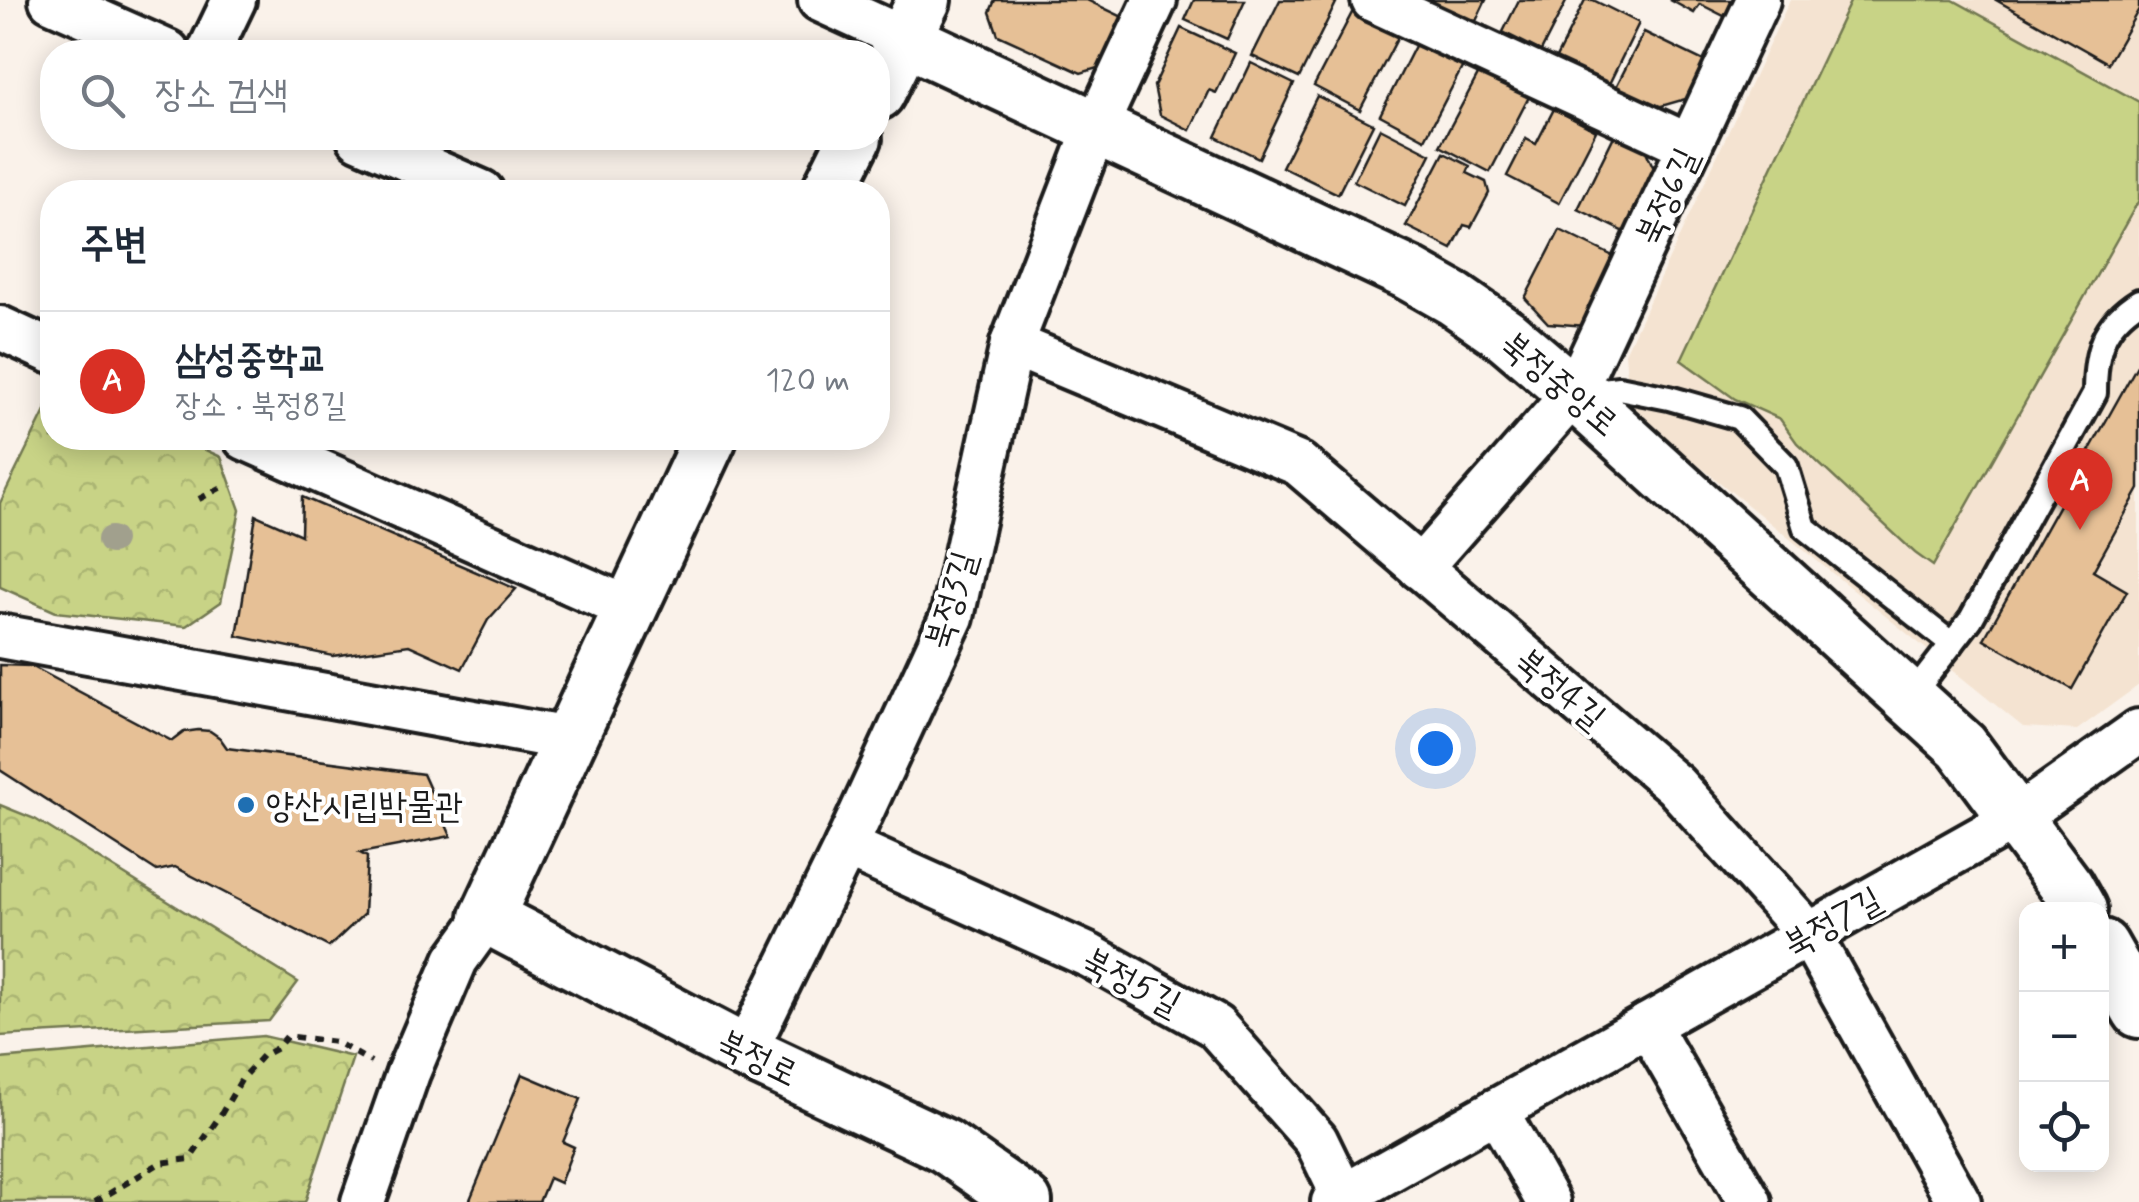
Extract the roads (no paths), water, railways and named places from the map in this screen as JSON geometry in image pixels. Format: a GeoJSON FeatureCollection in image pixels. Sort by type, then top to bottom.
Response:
{"type":"FeatureCollection","features":[{"type":"Feature","properties":{"kind":"street"},"geometry":{"type":"LineString","coordinates":[[52,0],[141,40]]}},
{"type":"Feature","properties":{"kind":"street"},"geometry":{"type":"LineString","coordinates":[[216,40],[234,0]]}},
{"type":"Feature","properties":{"kind":"street"},"geometry":{"type":"LineString","coordinates":[[820,0],[914,19],[890,68]]}},
{"type":"Feature","properties":{"kind":"street","name":"북정3길"},"geometry":{"type":"LineString","coordinates":[[745,1052],[952,617],[1012,344],[1096,127],[1155,0]]}},
{"type":"Feature","properties":{"kind":"street"},"geometry":{"type":"LineString","coordinates":[[1373,0],[1690,146]]}},
{"type":"Feature","properties":{"kind":"street","name":"북정6길"},"geometry":{"type":"LineString","coordinates":[[1420,568],[1574,393],[1758,0]]}},
{"type":"Feature","properties":{"kind":"street","name":"북정중앙로"},"geometry":{"type":"LineString","coordinates":[[914,19],[1096,127],[1408,273],[1506,334],[1962,746],[2075,902]]}},
{"type":"Feature","properties":{"kind":"street"},"geometry":{"type":"LineString","coordinates":[[386,150],[455,180]]}},
{"type":"Feature","properties":{"kind":"street"},"geometry":{"type":"LineString","coordinates":[[834,180],[849,150]]}},
{"type":"Feature","properties":{"kind":"street"},"geometry":{"type":"LineString","coordinates":[[0,328],[40,346]]}},
{"type":"Feature","properties":{"kind":"street","name":"북정4길"},"geometry":{"type":"LineString","coordinates":[[1012,344],[1299,464],[1675,785],[1808,934],[1959,1202]]}},
{"type":"Feature","properties":{"kind":"street"},"geometry":{"type":"LineString","coordinates":[[272,450],[630,609]]}},
{"type":"Feature","properties":{"kind":"street"},"geometry":{"type":"LineString","coordinates":[[363,1202],[408,1073],[456,960],[487,917],[704,450]]}},
{"type":"Feature","properties":{"kind":"street"},"geometry":{"type":"LineString","coordinates":[[0,636],[568,739]]}},
{"type":"Feature","properties":{"kind":"street","name":"북정7길"},"geometry":{"type":"LineString","coordinates":[[1340,1200],[2016,818],[2139,731]]}},
{"type":"Feature","properties":{"kind":"street","name":"북정5길"},"geometry":{"type":"LineString","coordinates":[[846,846],[1090,956],[1215,1026],[1316,1140],[1340,1200]]}},
{"type":"Feature","properties":{"kind":"street","name":"북정로"},"geometry":{"type":"LineString","coordinates":[[487,917],[745,1052],[945,1146],[1026,1202]]}},
{"type":"Feature","properties":{"kind":"street"},"geometry":{"type":"LineString","coordinates":[[2109,958],[2139,1011]]}},
{"type":"Feature","properties":{"kind":"street"},"geometry":{"type":"LineString","coordinates":[[1648,1025],[1750,1202]]}},
{"type":"Feature","properties":{"kind":"street"},"geometry":{"type":"LineString","coordinates":[[1496,1110],[1548,1202]]}},
{"type":"Feature","properties":{"kind":"lane"},"geometry":{"type":"LineString","coordinates":[[1910,698],[1971,619],[2096,393],[2096,365],[2105,333],[2124,310],[2139,301]]}},
{"type":"Feature","properties":{"kind":"lane"},"geometry":{"type":"LineString","coordinates":[[1574,393],[1619,388],[1739,418],[1786,466],[1805,528],[1952,644]]}},
{"type":"Feature","properties":{"kind":"place","name":"삼성중학교"},"geometry":{"type":"Point","coordinates":[2080,530]}},
{"type":"Feature","properties":{"kind":"place","name":"양산시립박물관"},"geometry":{"type":"Point","coordinates":[246,805]}}]}
